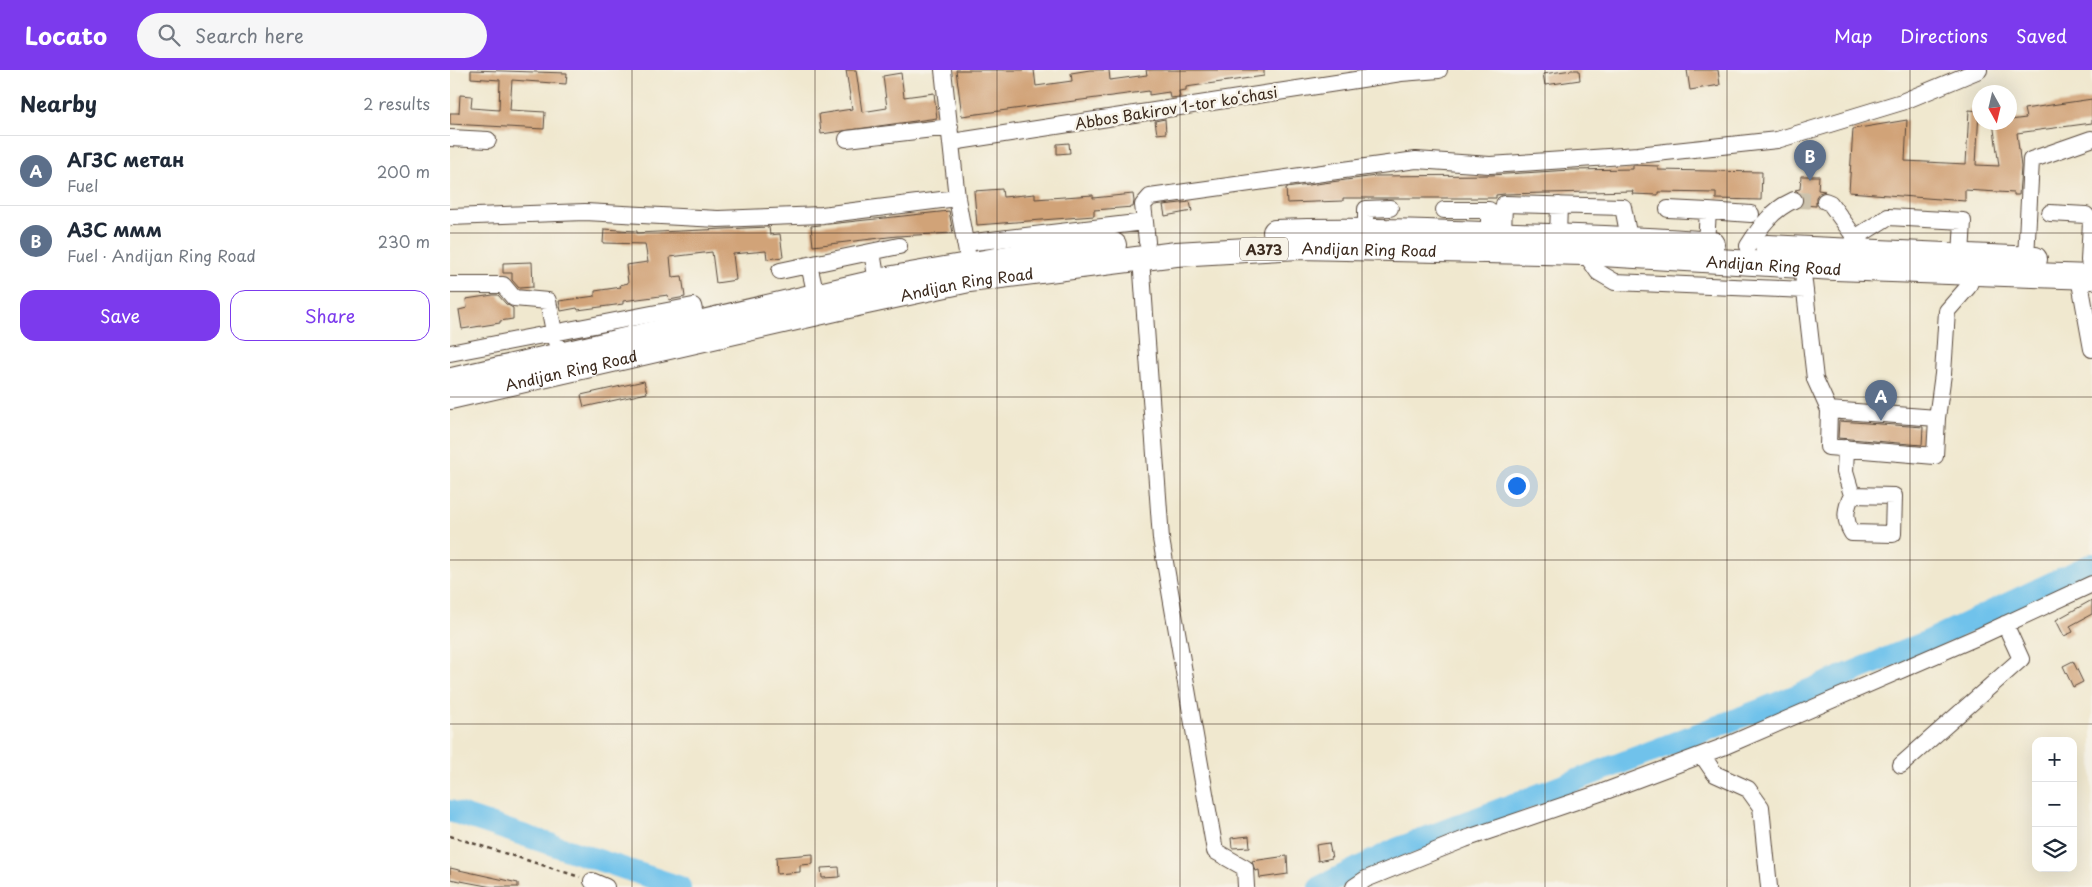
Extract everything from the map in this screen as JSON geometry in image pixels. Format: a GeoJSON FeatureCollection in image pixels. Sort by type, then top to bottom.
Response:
{"type":"FeatureCollection","features":[{"type":"Feature","properties":{"kind":"highway","name":"Andijan Ring Road"},"geometry":{"type":"LineString","coordinates":[[450,380],[556,344],[696,324],[878,282],[967,254],[1042,252],[1144,240],[1314,230],[1629,238],[1748,246],[1859,244],[1968,264],[2026,258],[2088,269]]}},
{"type":"Feature","properties":{"kind":"highway","name":"Andijan Ring Road"},"geometry":{"type":"LineString","coordinates":[[450,397],[1144,240],[1176,254],[1299,247],[1585,253],[1802,265],[1968,264],[2088,269]]}},
{"type":"Feature","properties":{"kind":"street"},"geometry":{"type":"LineString","coordinates":[[943,70],[958,198],[967,254]]}},
{"type":"Feature","properties":{"kind":"street","name":"Abbos Bakirov 1-tor koʻchasi"},"geometry":{"type":"LineString","coordinates":[[848,139],[951,134],[1400,72],[1439,70]]}},
{"type":"Feature","properties":{"kind":"street"},"geometry":{"type":"LineString","coordinates":[[1246,887],[1245,868],[1215,851],[1162,548],[1156,476],[1143,204],[1150,197],[1416,160],[1490,165],[1638,155],[1777,140],[1902,102],[1979,70]]}},
{"type":"Feature","properties":{"kind":"street"},"geometry":{"type":"LineString","coordinates":[[450,138],[488,140]]}},
{"type":"Feature","properties":{"kind":"street"},"geometry":{"type":"LineString","coordinates":[[2026,258],[2031,160],[2091,138]]}},
{"type":"Feature","properties":{"kind":"street"},"geometry":{"type":"LineString","coordinates":[[450,217],[585,212],[718,219],[822,215],[958,198]]}},
{"type":"Feature","properties":{"kind":"street"},"geometry":{"type":"LineString","coordinates":[[1748,246],[1762,224],[1784,205],[1794,200]]}},
{"type":"Feature","properties":{"kind":"street"},"geometry":{"type":"LineString","coordinates":[[1802,265],[1815,379],[1829,410],[1828,447],[1935,456],[1947,311],[1968,287],[1968,264],[1963,221],[1888,217],[1859,244],[1830,203],[1825,201]]}},
{"type":"Feature","properties":{"kind":"street"},"geometry":{"type":"LineString","coordinates":[[1496,234],[1504,204],[1623,207],[1629,238]]}},
{"type":"Feature","properties":{"kind":"street"},"geometry":{"type":"LineString","coordinates":[[1558,236],[1559,206]]}},
{"type":"Feature","properties":{"kind":"street"},"geometry":{"type":"LineString","coordinates":[[1366,231],[1366,209],[1390,208]]}},
{"type":"Feature","properties":{"kind":"street"},"geometry":{"type":"LineString","coordinates":[[1668,209],[1751,214]]}},
{"type":"Feature","properties":{"kind":"street"},"geometry":{"type":"LineString","coordinates":[[1444,210],[1489,210],[1496,234]]}},
{"type":"Feature","properties":{"kind":"street"},"geometry":{"type":"LineString","coordinates":[[1706,243],[1708,211]]}},
{"type":"Feature","properties":{"kind":"street"},"geometry":{"type":"LineString","coordinates":[[2050,213],[2086,215],[2090,217],[2088,269],[2092,349]]}},
{"type":"Feature","properties":{"kind":"street"},"geometry":{"type":"LineString","coordinates":[[780,271],[899,246]]}},
{"type":"Feature","properties":{"kind":"street"},"geometry":{"type":"LineString","coordinates":[[872,252],[878,282]]}},
{"type":"Feature","properties":{"kind":"street"},"geometry":{"type":"LineString","coordinates":[[1585,253],[1598,272],[1615,282],[1805,290]]}},
{"type":"Feature","properties":{"kind":"street"},"geometry":{"type":"LineString","coordinates":[[809,265],[816,296]]}},
{"type":"Feature","properties":{"kind":"street"},"geometry":{"type":"LineString","coordinates":[[450,285],[503,285],[514,298],[548,301],[556,344],[450,353]]}},
{"type":"Feature","properties":{"kind":"street"},"geometry":{"type":"LineString","coordinates":[[1829,410],[1937,418]]}},
{"type":"Feature","properties":{"kind":"street"},"geometry":{"type":"LineString","coordinates":[[1846,448],[1845,472],[1852,495]]}},
{"type":"Feature","properties":{"kind":"street"},"geometry":{"type":"LineString","coordinates":[[1354,887],[1366,879],[1465,839],[1603,792],[1702,755],[2005,624],[2092,584]]}},
{"type":"Feature","properties":{"kind":"street"},"geometry":{"type":"LineString","coordinates":[[1901,765],[2021,659],[2005,624]]}},
{"type":"Feature","properties":{"kind":"street"},"geometry":{"type":"LineString","coordinates":[[1702,755],[1715,774],[1748,789],[1761,807],[1769,887]]}},
{"type":"Feature","properties":{"kind":"path"},"geometry":{"type":"LineString","coordinates":[[450,836],[599,884]]}},
{"type":"Feature","properties":{"kind":"building"},"geometry":{"type":"Polygon","coordinates":[[[471,70],[567,73],[566,84],[512,80],[510,110],[545,112],[544,129],[450,124],[450,113],[459,113],[460,95],[472,96],[471,108],[499,110],[500,80],[471,78],[471,70]]]}},
{"type":"Feature","properties":{"kind":"building"},"geometry":{"type":"Polygon","coordinates":[[[846,70],[856,70],[862,112],[887,108],[883,76],[901,73],[904,97],[934,93],[937,118],[821,134],[819,114],[852,109],[846,70]]]}},
{"type":"Feature","properties":{"kind":"building"},"geometry":{"type":"Polygon","coordinates":[[[956,70],[1034,70],[1036,86],[1072,81],[1071,73],[1090,70],[1109,70],[1110,80],[1147,75],[1146,70],[1264,70],[1264,76],[1186,87],[1186,90],[1179,91],[1180,97],[1170,98],[1169,92],[1149,95],[1149,91],[962,116],[956,70]]]}},
{"type":"Feature","properties":{"kind":"building"},"geometry":{"type":"Polygon","coordinates":[[[1579,70],[1580,80],[1545,85],[1543,74],[1579,70]]]}},
{"type":"Feature","properties":{"kind":"building"},"geometry":{"type":"Polygon","coordinates":[[[1687,70],[1718,70],[1720,85],[1690,90],[1687,70]]]}},
{"type":"Feature","properties":{"kind":"building"},"geometry":{"type":"Polygon","coordinates":[[[2092,99],[2092,123],[2017,133],[2021,167],[2019,195],[2014,195],[2014,193],[1965,190],[1965,201],[1849,192],[1853,129],[1907,120],[1905,161],[1966,164],[1969,110],[1972,110],[1972,130],[1978,130],[1976,165],[1999,166],[1994,130],[2017,130],[2017,119],[2026,118],[2024,109],[2092,99]]]}},
{"type":"Feature","properties":{"kind":"building"},"geometry":{"type":"Polygon","coordinates":[[[1165,119],[1166,133],[1157,134],[1155,121],[1165,119]]]}},
{"type":"Feature","properties":{"kind":"building"},"geometry":{"type":"Polygon","coordinates":[[[1069,143],[1070,153],[1057,154],[1057,144],[1069,143]]]}},
{"type":"Feature","properties":{"kind":"building"},"geometry":{"type":"Polygon","coordinates":[[[1633,165],[1658,166],[1658,170],[1762,172],[1761,200],[1716,199],[1716,193],[1658,192],[1658,195],[1632,194],[1633,191],[1504,194],[1496,195],[1496,198],[1343,198],[1343,201],[1287,203],[1286,188],[1376,176],[1491,175],[1571,170],[1633,169],[1633,165]]]}},
{"type":"Feature","properties":{"kind":"building"},"geometry":{"type":"Polygon","coordinates":[[[1801,176],[1819,176],[1818,190],[1825,191],[1819,193],[1816,197],[1816,206],[1803,205],[1803,195],[1795,190],[1800,189],[1801,176]]]}},
{"type":"Feature","properties":{"kind":"building"},"geometry":{"type":"Polygon","coordinates":[[[1002,189],[1003,197],[1035,194],[1035,199],[1093,195],[1093,198],[1133,194],[1134,201],[1133,207],[1094,210],[1094,216],[977,225],[974,191],[1002,189]]]}},
{"type":"Feature","properties":{"kind":"building"},"geometry":{"type":"Polygon","coordinates":[[[1190,202],[1192,211],[1165,216],[1163,205],[1190,202]]]}},
{"type":"Feature","properties":{"kind":"building"},"geometry":{"type":"Polygon","coordinates":[[[949,211],[953,233],[897,236],[813,246],[811,226],[949,211]]]}},
{"type":"Feature","properties":{"kind":"building"},"geometry":{"type":"Polygon","coordinates":[[[769,227],[770,235],[780,234],[783,257],[767,259],[766,251],[733,254],[736,280],[716,283],[712,252],[670,257],[672,277],[682,276],[685,297],[669,300],[668,295],[623,301],[623,304],[561,311],[559,301],[595,296],[595,291],[621,287],[620,285],[628,283],[626,265],[648,262],[645,244],[603,243],[604,229],[637,231],[637,233],[769,227]]]}},
{"type":"Feature","properties":{"kind":"building"},"geometry":{"type":"Polygon","coordinates":[[[532,262],[533,287],[519,288],[512,280],[512,273],[503,273],[503,263],[532,262]]]}},
{"type":"Feature","properties":{"kind":"building"},"geometry":{"type":"Polygon","coordinates":[[[498,295],[506,304],[513,308],[513,319],[462,329],[459,310],[467,308],[466,299],[498,295]]]}},
{"type":"Feature","properties":{"kind":"building"},"geometry":{"type":"Polygon","coordinates":[[[644,381],[647,393],[584,407],[581,395],[644,381]]]}},
{"type":"Feature","properties":{"kind":"building"},"geometry":{"type":"Polygon","coordinates":[[[1839,421],[1923,427],[1922,445],[1838,438],[1839,421]]]}},
{"type":"Feature","properties":{"kind":"building"},"geometry":{"type":"Polygon","coordinates":[[[2092,600],[2092,614],[2070,626],[2073,632],[2064,636],[2056,620],[2092,600]]]}},
{"type":"Feature","properties":{"kind":"building"},"geometry":{"type":"Polygon","coordinates":[[[2073,661],[2083,682],[2073,687],[2063,666],[2073,661]]]}},
{"type":"Feature","properties":{"kind":"building"},"geometry":{"type":"Polygon","coordinates":[[[1249,836],[1250,847],[1232,848],[1231,838],[1249,836]]]}},
{"type":"Feature","properties":{"kind":"building"},"geometry":{"type":"Polygon","coordinates":[[[1329,843],[1332,858],[1318,861],[1316,845],[1329,843]]]}},
{"type":"Feature","properties":{"kind":"building"},"geometry":{"type":"Polygon","coordinates":[[[813,854],[813,864],[800,865],[800,872],[777,874],[776,857],[813,854]]]}},
{"type":"Feature","properties":{"kind":"building"},"geometry":{"type":"Polygon","coordinates":[[[1287,856],[1288,874],[1260,878],[1259,870],[1255,871],[1252,861],[1287,856]]]}},
{"type":"Feature","properties":{"kind":"building"},"geometry":{"type":"Polygon","coordinates":[[[839,867],[840,877],[822,878],[821,868],[839,867]]]}},
{"type":"Feature","properties":{"kind":"building"},"geometry":{"type":"Polygon","coordinates":[[[450,868],[518,883],[518,887],[492,887],[450,879],[450,868]]]}},
{"type":"Feature","properties":{"kind":"waterway"},"geometry":{"type":"LineString","coordinates":[[1319,887],[1396,849],[1765,708],[1926,642],[2092,564]]}},
{"type":"Feature","properties":{"kind":"waterway"},"geometry":{"type":"LineString","coordinates":[[450,811],[680,887]]}},
{"type":"Feature","properties":{"kind":"tunnel"},"geometry":{"type":"LineString","coordinates":[[1794,200],[1825,201]]}},
{"type":"Feature","properties":{"kind":"place","name":"АЗС ммм"},"geometry":{"type":"Point","coordinates":[1810,181]}},
{"type":"Feature","properties":{"kind":"place","name":"АГЗС метан"},"geometry":{"type":"Point","coordinates":[1881,421]}}]}
